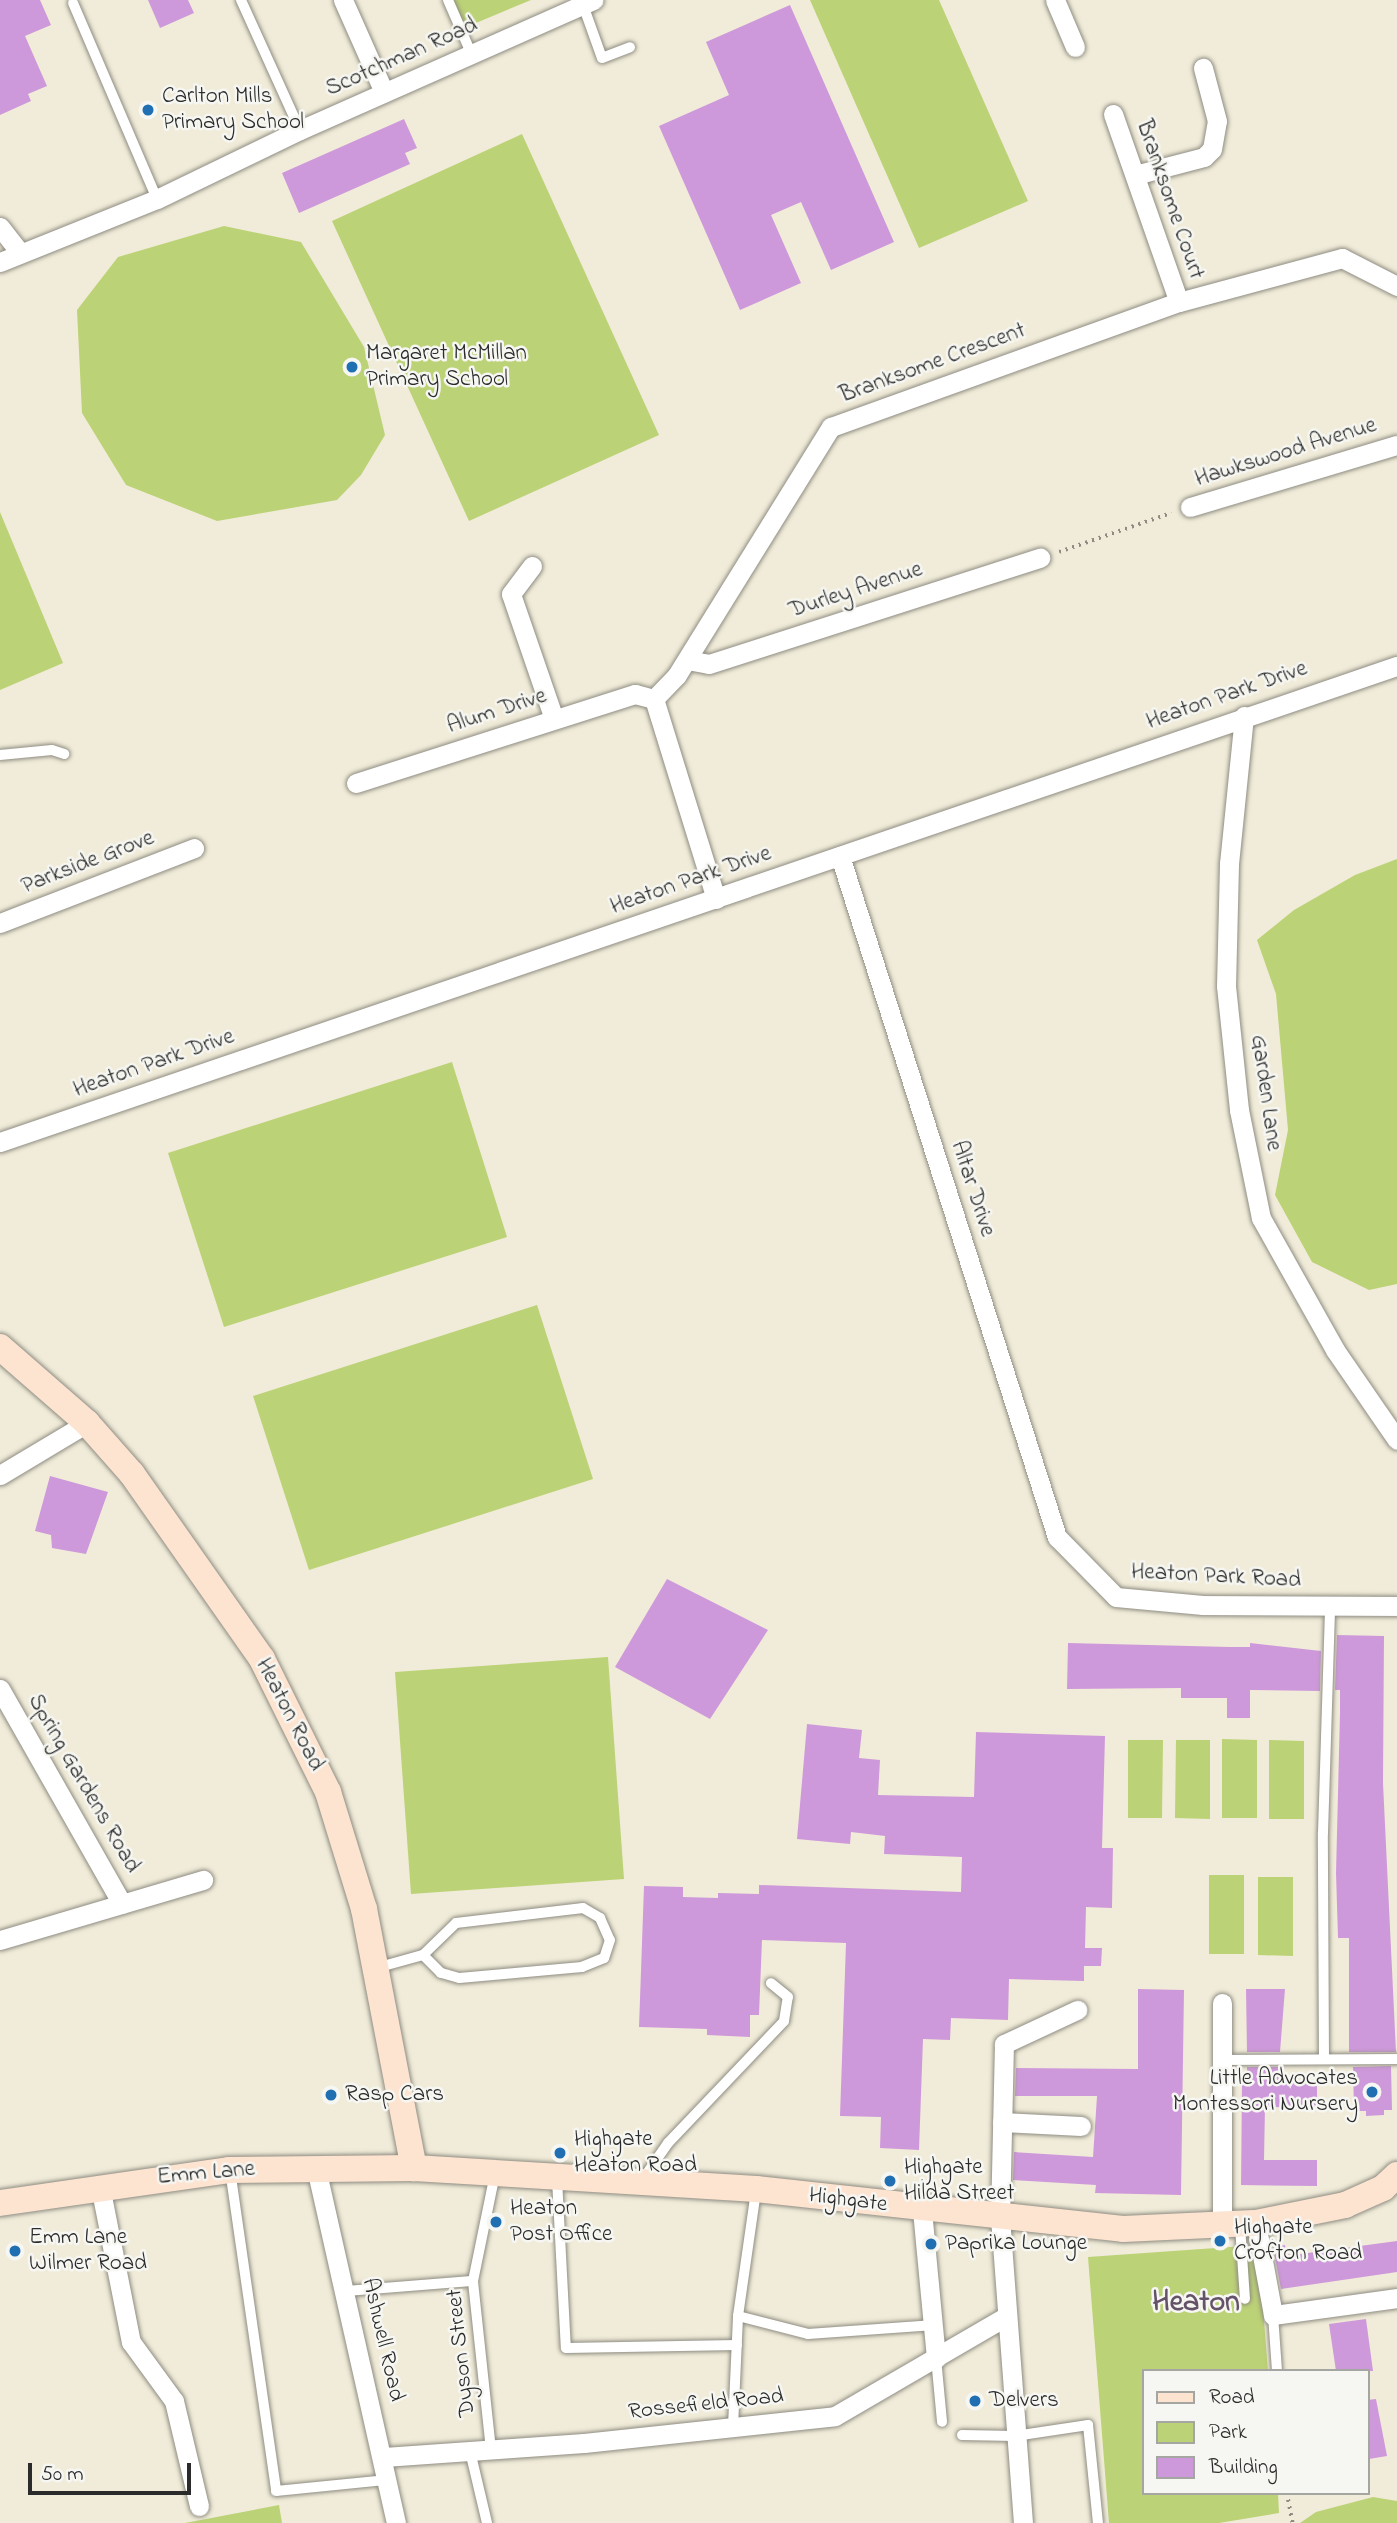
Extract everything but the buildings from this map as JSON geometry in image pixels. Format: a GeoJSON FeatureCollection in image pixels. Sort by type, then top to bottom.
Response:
{"type":"FeatureCollection","features":[{"type":"Feature","properties":{"kind":"street"},"geometry":{"type":"LineString","coordinates":[[343,0],[384,92]]}},
{"type":"Feature","properties":{"kind":"street"},"geometry":{"type":"LineString","coordinates":[[1055,0],[1075,47]]}},
{"type":"Feature","properties":{"kind":"street","name":"Scotchman Road"},"geometry":{"type":"LineString","coordinates":[[0,262],[157,199],[300,130],[588,3]]}},
{"type":"Feature","properties":{"kind":"street"},"geometry":{"type":"LineString","coordinates":[[1135,175],[1204,157],[1212,149],[1217,121],[1203,68]]}},
{"type":"Feature","properties":{"kind":"street","name":"Branksome Court"},"geometry":{"type":"LineString","coordinates":[[1114,114],[1179,302]]}},
{"type":"Feature","properties":{"kind":"street"},"geometry":{"type":"LineString","coordinates":[[0,227],[20,253]]}},
{"type":"Feature","properties":{"kind":"street","name":"Branksome Crescent"},"geometry":{"type":"LineString","coordinates":[[654,699],[687,660],[831,427],[1179,302],[1342,258],[1397,286]]}},
{"type":"Feature","properties":{"kind":"street","name":"Hawkswood Avenue"},"geometry":{"type":"LineString","coordinates":[[1190,507],[1397,445]]}},
{"type":"Feature","properties":{"kind":"street","name":"Durley Avenue"},"geometry":{"type":"LineString","coordinates":[[687,660],[709,664],[1040,558]]}},
{"type":"Feature","properties":{"kind":"street"},"geometry":{"type":"LineString","coordinates":[[533,566],[511,594],[554,719]]}},
{"type":"Feature","properties":{"kind":"street","name":"Heaton Park Drive"},"geometry":{"type":"LineString","coordinates":[[0,1142],[1397,666]]}},
{"type":"Feature","properties":{"kind":"street","name":"Alum Drive"},"geometry":{"type":"LineString","coordinates":[[356,783],[635,694],[654,699]]}},
{"type":"Feature","properties":{"kind":"street"},"geometry":{"type":"LineString","coordinates":[[654,699],[716,899]]}},
{"type":"Feature","properties":{"kind":"street","name":"Garden Lane"},"geometry":{"type":"LineString","coordinates":[[1244,716],[1228,864],[1226,986],[1239,1110],[1261,1218],[1335,1350],[1397,1440]]}},
{"type":"Feature","properties":{"kind":"street","name":"Parkside Grove"},"geometry":{"type":"LineString","coordinates":[[0,923],[194,848]]}},
{"type":"Feature","properties":{"kind":"street","name":"Altar Drive"},"geometry":{"type":"LineString","coordinates":[[840,856],[1057,1537]]}},
{"type":"Feature","properties":{"kind":"street","name":"Heaton Road"},"geometry":{"type":"LineString","coordinates":[[0,1347],[87,1423],[156,1506],[262,1659],[328,1792],[364,1909],[414,2168]]}},
{"type":"Feature","properties":{"kind":"street"},"geometry":{"type":"LineString","coordinates":[[0,1475],[87,1423]]}},
{"type":"Feature","properties":{"kind":"street","name":"Heaton Park Road"},"geometry":{"type":"LineString","coordinates":[[1057,1537],[1116,1597],[1203,1605],[1397,1606]]}},
{"type":"Feature","properties":{"kind":"street","name":"Spring Gardens Road"},"geometry":{"type":"LineString","coordinates":[[0,1689],[122,1904]]}},
{"type":"Feature","properties":{"kind":"street"},"geometry":{"type":"LineString","coordinates":[[0,1940],[203,1880]]}},
{"type":"Feature","properties":{"kind":"street"},"geometry":{"type":"LineString","coordinates":[[1222,2003],[1223,2060],[1239,2225],[1273,2315],[1397,2298]]}},
{"type":"Feature","properties":{"kind":"street"},"geometry":{"type":"LineString","coordinates":[[1023,2523],[1000,2219],[1004,2044],[1077,2010]]}},
{"type":"Feature","properties":{"kind":"street"},"geometry":{"type":"LineString","coordinates":[[1002,2122],[1081,2126]]}},
{"type":"Feature","properties":{"kind":"street","name":"Ashwell Road"},"geometry":{"type":"LineString","coordinates":[[316,2168],[384,2457],[396,2523]]}},
{"type":"Feature","properties":{"kind":"street","name":"Emm Lane"},"geometry":{"type":"LineString","coordinates":[[0,2203],[100,2186],[229,2170],[414,2168]]}},
{"type":"Feature","properties":{"kind":"street","name":"Highgate"},"geometry":{"type":"LineString","coordinates":[[414,2168],[756,2189],[1000,2219],[1123,2230],[1239,2225],[1345,2205],[1383,2188],[1397,2175]]}},
{"type":"Feature","properties":{"kind":"street"},"geometry":{"type":"LineString","coordinates":[[100,2186],[131,2342],[174,2401],[199,2506]]}},
{"type":"Feature","properties":{"kind":"street"},"geometry":{"type":"LineString","coordinates":[[922,2210],[935,2325],[936,2358]]}},
{"type":"Feature","properties":{"kind":"street","name":"Rossefield Road"},"geometry":{"type":"LineString","coordinates":[[384,2457],[491,2450],[835,2416],[1007,2316]]}},
{"type":"Feature","properties":{"kind":"lane"},"geometry":{"type":"LineString","coordinates":[[241,0],[300,130]]}},
{"type":"Feature","properties":{"kind":"lane"},"geometry":{"type":"LineString","coordinates":[[448,0],[471,53]]}},
{"type":"Feature","properties":{"kind":"lane"},"geometry":{"type":"LineString","coordinates":[[73,3],[157,199]]}},
{"type":"Feature","properties":{"kind":"lane"},"geometry":{"type":"LineString","coordinates":[[588,3],[602,58],[630,47]]}},
{"type":"Feature","properties":{"kind":"lane"},"geometry":{"type":"LineString","coordinates":[[0,755],[52,750],[64,754]]}},
{"type":"Feature","properties":{"kind":"lane"},"geometry":{"type":"LineString","coordinates":[[1324,2059],[1323,1833],[1330,1607]]}},
{"type":"Feature","properties":{"kind":"lane"},"geometry":{"type":"LineString","coordinates":[[376,1968],[423,1955],[456,1923],[583,1908],[607,1927],[610,1940],[604,1958],[582,1967],[459,1978],[441,1973],[423,1955]]}},
{"type":"Feature","properties":{"kind":"lane"},"geometry":{"type":"LineString","coordinates":[[642,2181],[668,2143],[784,2021],[788,1997],[771,1983]]}},
{"type":"Feature","properties":{"kind":"lane"},"geometry":{"type":"LineString","coordinates":[[1223,2060],[1397,2059]]}},
{"type":"Feature","properties":{"kind":"lane"},"geometry":{"type":"LineString","coordinates":[[229,2170],[276,2491],[388,2480]]}},
{"type":"Feature","properties":{"kind":"lane","name":"Dyson Street"},"geometry":{"type":"LineString","coordinates":[[491,2450],[473,2281],[495,2171]]}},
{"type":"Feature","properties":{"kind":"lane"},"geometry":{"type":"LineString","coordinates":[[557,2175],[566,2348],[737,2345]]}},
{"type":"Feature","properties":{"kind":"lane"},"geometry":{"type":"LineString","coordinates":[[733,2427],[738,2316],[756,2189]]}},
{"type":"Feature","properties":{"kind":"lane"},"geometry":{"type":"LineString","coordinates":[[1239,2225],[1245,2299]]}},
{"type":"Feature","properties":{"kind":"lane"},"geometry":{"type":"LineString","coordinates":[[345,2291],[473,2281]]}},
{"type":"Feature","properties":{"kind":"lane"},"geometry":{"type":"LineString","coordinates":[[1273,2315],[1277,2369]]}},
{"type":"Feature","properties":{"kind":"lane"},"geometry":{"type":"LineString","coordinates":[[738,2316],[808,2334],[935,2325]]}},
{"type":"Feature","properties":{"kind":"lane"},"geometry":{"type":"LineString","coordinates":[[936,2358],[942,2422]]}},
{"type":"Feature","properties":{"kind":"lane"},"geometry":{"type":"LineString","coordinates":[[962,2435],[1016,2436],[1088,2425],[1098,2523]]}},
{"type":"Feature","properties":{"kind":"lane"},"geometry":{"type":"LineString","coordinates":[[470,2451],[486,2523]]}},
{"type":"Feature","properties":{"kind":"path"},"geometry":{"type":"LineString","coordinates":[[1040,558],[1190,507]]}},
{"type":"Feature","properties":{"kind":"path"},"geometry":{"type":"LineString","coordinates":[[1287,2495],[1293,2523]]}},
{"type":"Feature","properties":{"kind":"green space"},"geometry":{"type":"Polygon","coordinates":[[[452,0],[531,0],[464,28],[452,0]]]}},
{"type":"Feature","properties":{"kind":"green space"},"geometry":{"type":"Polygon","coordinates":[[[810,0],[939,0],[1028,201],[919,248],[810,0]]]}},
{"type":"Feature","properties":{"kind":"green space"},"geometry":{"type":"Polygon","coordinates":[[[522,134],[659,435],[469,521],[332,221],[522,134]]]}},
{"type":"Feature","properties":{"kind":"green space"},"geometry":{"type":"Polygon","coordinates":[[[224,226],[301,242],[364,347],[385,435],[361,475],[337,500],[217,521],[126,485],[82,413],[77,310],[118,257],[224,226]]]}},
{"type":"Feature","properties":{"kind":"green space"},"geometry":{"type":"Polygon","coordinates":[[[0,512],[63,663],[0,690],[0,512]]]}},
{"type":"Feature","properties":{"kind":"green space"},"geometry":{"type":"Polygon","coordinates":[[[1397,859],[1397,1284],[1369,1290],[1312,1262],[1275,1195],[1288,1130],[1276,994],[1257,940],[1294,910],[1355,875],[1397,859]]]}},
{"type":"Feature","properties":{"kind":"green space"},"geometry":{"type":"Polygon","coordinates":[[[452,1062],[507,1237],[224,1327],[168,1153],[452,1062]]]}},
{"type":"Feature","properties":{"kind":"green space"},"geometry":{"type":"Polygon","coordinates":[[[537,1305],[593,1479],[309,1570],[253,1396],[537,1305]]]}},
{"type":"Feature","properties":{"kind":"green space"},"geometry":{"type":"Polygon","coordinates":[[[608,1657],[624,1879],[411,1894],[395,1672],[608,1657]]]}},
{"type":"Feature","properties":{"kind":"green space"},"geometry":{"type":"Polygon","coordinates":[[[1222,1739],[1257,1740],[1257,1818],[1222,1818],[1222,1739]]]}},
{"type":"Feature","properties":{"kind":"green space"},"geometry":{"type":"Polygon","coordinates":[[[1128,1740],[1163,1740],[1162,1818],[1128,1818],[1128,1740]]]}},
{"type":"Feature","properties":{"kind":"green space"},"geometry":{"type":"Polygon","coordinates":[[[1176,1740],[1210,1740],[1210,1819],[1175,1818],[1176,1740]]]}},
{"type":"Feature","properties":{"kind":"green space"},"geometry":{"type":"Polygon","coordinates":[[[1269,1740],[1304,1741],[1304,1819],[1269,1819],[1269,1740]]]}},
{"type":"Feature","properties":{"kind":"green space"},"geometry":{"type":"Polygon","coordinates":[[[1209,1875],[1244,1875],[1244,1954],[1209,1954],[1209,1875]]]}},
{"type":"Feature","properties":{"kind":"green space"},"geometry":{"type":"Polygon","coordinates":[[[1258,1877],[1293,1877],[1293,1956],[1258,1955],[1258,1877]]]}},
{"type":"Feature","properties":{"kind":"green space"},"geometry":{"type":"Polygon","coordinates":[[[1258,2245],[1268,2369],[1142,2369],[1142,2495],[1278,2495],[1279,2513],[1219,2523],[1109,2523],[1088,2257],[1258,2245]]]}},
{"type":"Feature","properties":{"kind":"green space"},"geometry":{"type":"Polygon","coordinates":[[[1373,2497],[1397,2501],[1397,2523],[1300,2523],[1316,2512],[1373,2497]]]}},
{"type":"Feature","properties":{"kind":"green space"},"geometry":{"type":"Polygon","coordinates":[[[279,2505],[282,2523],[185,2523],[279,2505]]]}},
{"type":"Feature","properties":{"kind":"place","name":"Carlton Mills Primary School"},"geometry":{"type":"Point","coordinates":[148,110]}},
{"type":"Feature","properties":{"kind":"place","name":"Margaret McMillan Primary School"},"geometry":{"type":"Point","coordinates":[352,367]}},
{"type":"Feature","properties":{"kind":"place","name":"Little Advocates Montessori Nursery"},"geometry":{"type":"Point","coordinates":[1372,2092]}},
{"type":"Feature","properties":{"kind":"place","name":"Rasp Cars"},"geometry":{"type":"Point","coordinates":[331,2095]}},
{"type":"Feature","properties":{"kind":"place","name":"Highgate Heaton Road"},"geometry":{"type":"Point","coordinates":[560,2153]}},
{"type":"Feature","properties":{"kind":"place","name":"Highgate Hilda Street"},"geometry":{"type":"Point","coordinates":[890,2181]}},
{"type":"Feature","properties":{"kind":"place","name":"Heaton Post Office"},"geometry":{"type":"Point","coordinates":[496,2222]}},
{"type":"Feature","properties":{"kind":"place","name":"Highgate Crofton Road"},"geometry":{"type":"Point","coordinates":[1220,2241]}},
{"type":"Feature","properties":{"kind":"place","name":"Paprika Lounge"},"geometry":{"type":"Point","coordinates":[931,2244]}},
{"type":"Feature","properties":{"kind":"place","name":"Emm Lane Wilmer Road"},"geometry":{"type":"Point","coordinates":[15,2251]}},
{"type":"Feature","properties":{"kind":"place","name":"Delvers"},"geometry":{"type":"Point","coordinates":[975,2401]}},
{"type":"Feature","properties":{"kind":"district","name":"Heaton"},"geometry":{"type":"Point","coordinates":[1196,2303]}}]}
